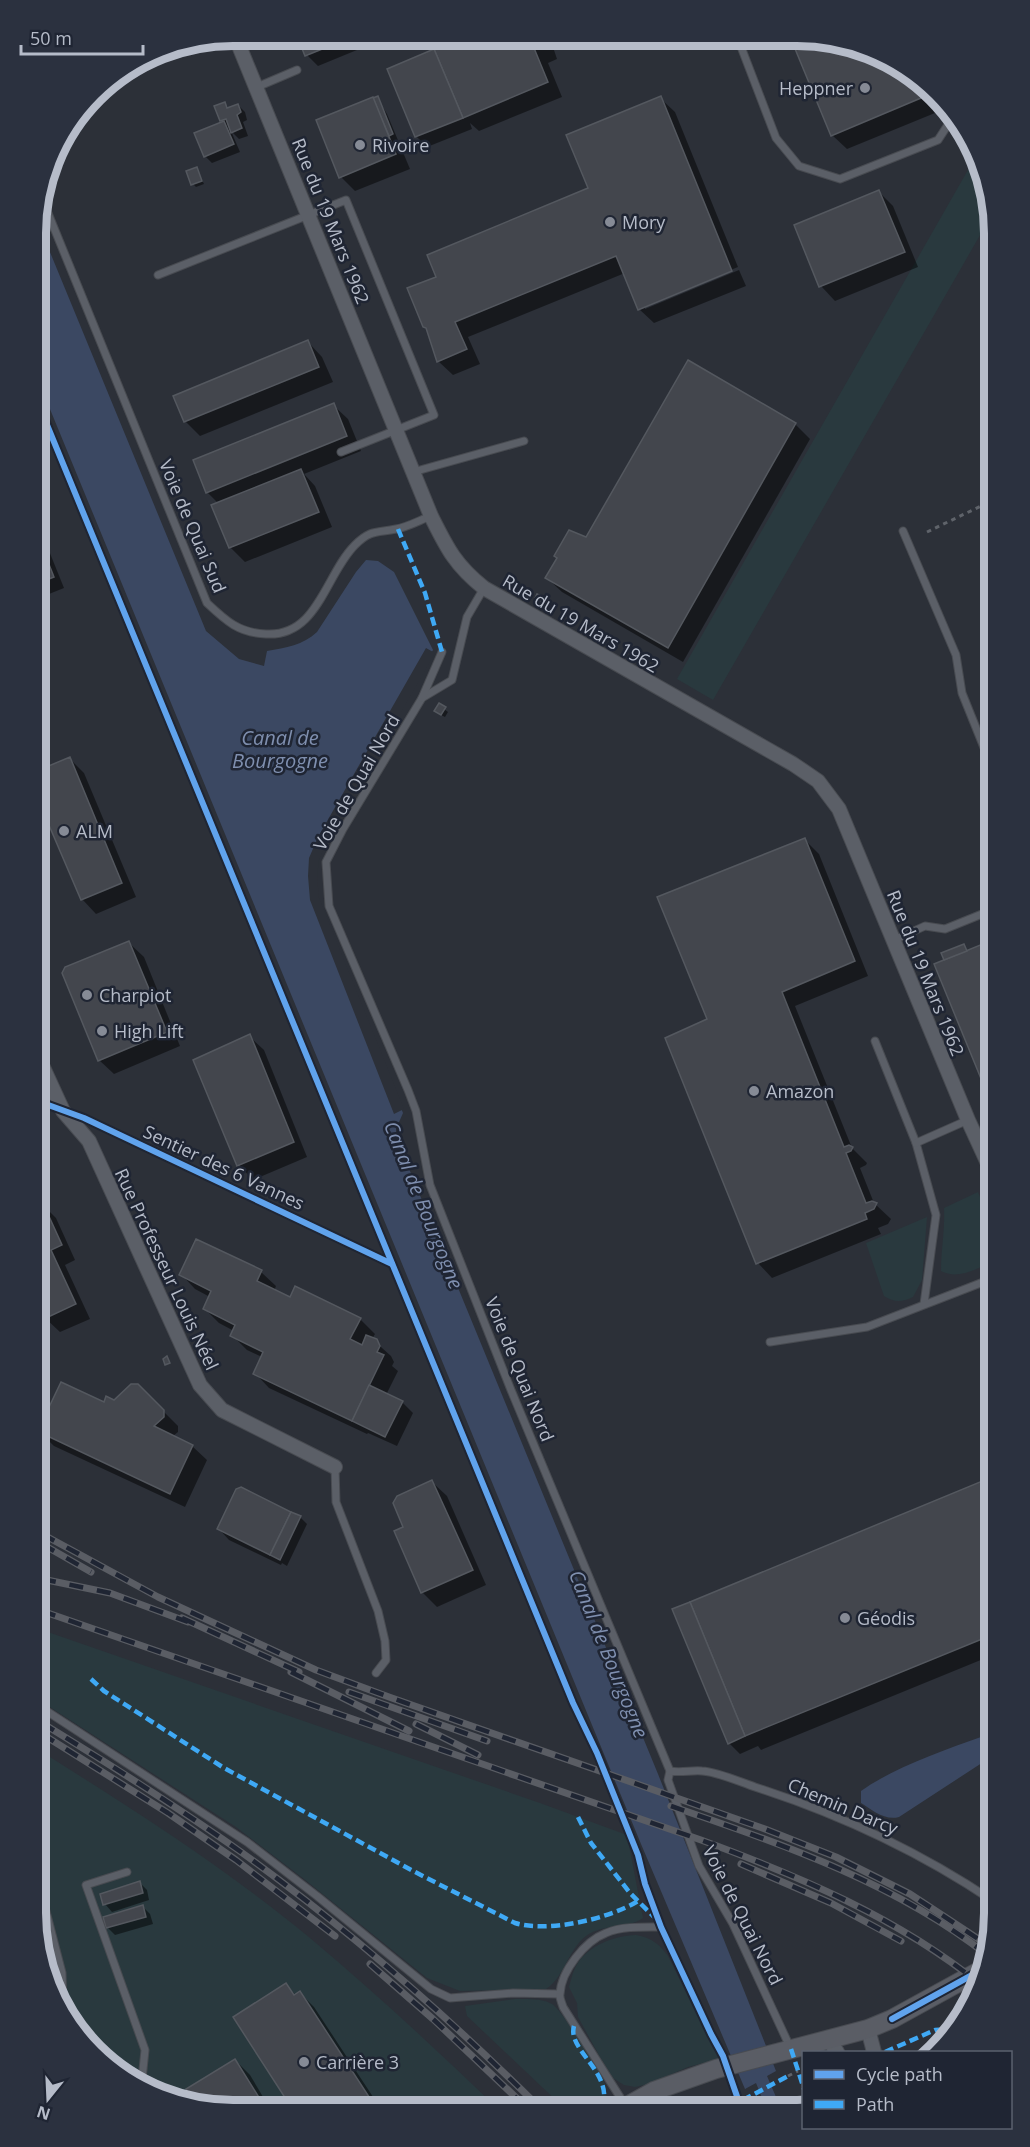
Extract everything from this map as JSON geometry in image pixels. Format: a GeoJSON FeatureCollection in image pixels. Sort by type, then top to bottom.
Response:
{"type":"FeatureCollection","features":[{"type":"Feature","properties":{"kind":"street","name":"Rue du 19 Mars 1962"},"geometry":{"type":"LineString","coordinates":[[240,46],[431,516],[446,547],[463,572],[484,588],[793,764],[818,781],[839,809],[968,1120],[983,1148]]}},
{"type":"Feature","properties":{"kind":"street","name":"Rue Professeur Louis Néel"},"geometry":{"type":"LineString","coordinates":[[46,1075],[63,1111],[89,1141],[200,1385],[222,1410],[335,1467]]}},
{"type":"Feature","properties":{"kind":"street"},"geometry":{"type":"LineString","coordinates":[[639,2100],[654,2091],[716,2069],[791,2049],[833,2046],[910,2010],[973,1976]]}},
{"type":"Feature","properties":{"kind":"street"},"geometry":{"type":"LineString","coordinates":[[868,2029],[874,2051]]}},
{"type":"Feature","properties":{"kind":"lane"},"geometry":{"type":"LineString","coordinates":[[741,46],[776,138],[799,166],[840,178],[938,140],[948,125]]}},
{"type":"Feature","properties":{"kind":"lane"},"geometry":{"type":"LineString","coordinates":[[257,87],[297,69]]}},
{"type":"Feature","properties":{"kind":"lane"},"geometry":{"type":"LineString","coordinates":[[158,275],[346,200],[434,415],[341,452]]}},
{"type":"Feature","properties":{"kind":"lane","name":"Voie de Quai Sud"},"geometry":{"type":"LineString","coordinates":[[48,213],[207,603],[229,623],[252,634],[279,635],[300,625],[313,610],[355,545],[373,532],[398,529],[431,516]]}},
{"type":"Feature","properties":{"kind":"lane"},"geometry":{"type":"LineString","coordinates":[[413,472],[524,441]]}},
{"type":"Feature","properties":{"kind":"lane"},"geometry":{"type":"LineString","coordinates":[[903,531],[956,655],[962,693],[984,747]]}},
{"type":"Feature","properties":{"kind":"lane","name":"Voie de Quai Nord"},"geometry":{"type":"LineString","coordinates":[[422,698],[452,680],[466,617],[484,588]]}},
{"type":"Feature","properties":{"kind":"lane","name":"Voie de Quai Nord"},"geometry":{"type":"LineString","coordinates":[[442,652],[422,698],[343,829],[326,862],[329,906],[416,1111],[430,1185],[498,1357],[670,1771],[668,1780],[699,1866],[733,1924],[791,2049]]}},
{"type":"Feature","properties":{"kind":"lane"},"geometry":{"type":"LineString","coordinates":[[894,940],[925,926],[945,929],[982,914]]}},
{"type":"Feature","properties":{"kind":"lane"},"geometry":{"type":"LineString","coordinates":[[875,1041],[916,1143],[936,1215],[924,1304]]}},
{"type":"Feature","properties":{"kind":"lane"},"geometry":{"type":"LineString","coordinates":[[916,1143],[968,1120]]}},
{"type":"Feature","properties":{"kind":"lane"},"geometry":{"type":"LineString","coordinates":[[770,1342],[867,1327],[983,1282]]}},
{"type":"Feature","properties":{"kind":"lane"},"geometry":{"type":"LineString","coordinates":[[335,1467],[336,1502],[370,1590],[385,1641],[386,1660],[376,1673]]}},
{"type":"Feature","properties":{"kind":"lane"},"geometry":{"type":"LineString","coordinates":[[46,1711],[248,1842],[431,1989],[450,1998],[513,1993],[559,1994]]}},
{"type":"Feature","properties":{"kind":"lane","name":"Chemin Darcy"},"geometry":{"type":"LineString","coordinates":[[670,1771],[682,1773],[703,1771],[779,1794],[826,1812],[890,1840],[950,1873],[983,1895]]}},
{"type":"Feature","properties":{"kind":"lane"},"geometry":{"type":"LineString","coordinates":[[127,1872],[86,1885],[146,2050],[143,2076]]}},
{"type":"Feature","properties":{"kind":"lane"},"geometry":{"type":"LineString","coordinates":[[46,1912],[62,1973],[62,1988]]}},
{"type":"Feature","properties":{"kind":"lane"},"geometry":{"type":"LineString","coordinates":[[622,2100],[563,2007],[559,1994],[573,1959],[588,1944],[606,1933],[629,1928],[661,1927]]}},
{"type":"Feature","properties":{"kind":"path"},"geometry":{"type":"LineString","coordinates":[[927,532],[984,506]]}},
{"type":"Feature","properties":{"kind":"path"},"geometry":{"type":"LineString","coordinates":[[788,2076],[798,2071]]}},
{"type":"Feature","properties":{"kind":"path"},"geometry":{"type":"LineString","coordinates":[[736,2093],[740,2100]]}},
{"type":"Feature","properties":{"kind":"shaded area"},"geometry":{"type":"Polygon","coordinates":[[[970,166],[977,185],[984,229],[713,700],[677,679],[970,166]]]}},
{"type":"Feature","properties":{"kind":"shaded area"},"geometry":{"type":"Polygon","coordinates":[[[978,1192],[983,1206],[983,1266],[960,1274],[941,1271],[944,1208],[978,1192]]]}},
{"type":"Feature","properties":{"kind":"shaded area"},"geometry":{"type":"Polygon","coordinates":[[[927,1217],[922,1280],[913,1297],[898,1301],[892,1300],[884,1296],[866,1243],[927,1217]]]}},
{"type":"Feature","properties":{"kind":"shaded area"},"geometry":{"type":"Polygon","coordinates":[[[46,1631],[627,1835],[643,1918],[630,1924],[589,1934],[576,1946],[558,1977],[546,1989],[460,1991],[427,1978],[236,1827],[46,1705],[46,1631]]]}},
{"type":"Feature","properties":{"kind":"shaded area"},"geometry":{"type":"Polygon","coordinates":[[[46,1755],[179,1841],[246,1888],[310,1938],[489,2100],[209,2099],[174,2091],[151,2081],[110,2054],[78,2017],[61,1985],[53,1962],[46,1913],[46,1755]]]}},
{"type":"Feature","properties":{"kind":"shaded area"},"geometry":{"type":"Polygon","coordinates":[[[636,1935],[655,1942],[668,1956],[719,2059],[688,2067],[649,2084],[635,2087],[624,2085],[613,2078],[578,2017],[577,2003],[569,1987],[575,1968],[593,1948],[618,1937],[636,1935]]]}},
{"type":"Feature","properties":{"kind":"shaded area"},"geometry":{"type":"Polygon","coordinates":[[[515,1999],[534,1999],[552,2004],[564,2017],[601,2075],[606,2091],[605,2100],[556,2100],[467,2016],[465,2006],[515,1999]]]}},
{"type":"Feature","properties":{"kind":"water","name":"Canal de Bourgogne"},"geometry":{"type":"Polygon","coordinates":[[[47,245],[206,631],[239,659],[264,666],[267,651],[300,643],[317,632],[366,560],[378,561],[394,572],[433,650],[324,840],[317,861],[315,879],[318,897],[324,919],[403,1113],[396,1129],[396,1137],[658,1774],[776,2071],[767,2076],[777,2100],[763,2100],[756,2083],[745,2089],[641,1844],[47,402],[47,245]]]}},
{"type":"Feature","properties":{"kind":"water"},"geometry":{"type":"Polygon","coordinates":[[[981,1737],[983,1738],[983,1762],[899,1817],[884,1816],[861,1803],[861,1791],[874,1783],[919,1760],[981,1737]]]}},
{"type":"Feature","properties":{"kind":"pier"},"geometry":{"type":"Polygon","coordinates":[[[426,648],[435,653],[327,841],[319,860],[317,876],[319,898],[404,1109],[394,1114],[310,900],[309,858],[318,837],[426,648]]]}},
{"type":"Feature","properties":{"kind":"building"},"geometry":{"type":"Polygon","coordinates":[[[301,46],[330,46],[305,56],[301,46]]]}},
{"type":"Feature","properties":{"kind":"building"},"geometry":{"type":"Polygon","coordinates":[[[433,46],[538,46],[534,48],[548,82],[463,118],[433,46]]]}},
{"type":"Feature","properties":{"kind":"building","name":"Heppner"},"geometry":{"type":"Polygon","coordinates":[[[794,46],[821,48],[856,56],[900,78],[918,92],[921,98],[831,136],[794,46]]]}},
{"type":"Feature","properties":{"kind":"building"},"geometry":{"type":"Polygon","coordinates":[[[434,49],[463,118],[415,137],[387,69],[434,49]]]}},
{"type":"Feature","properties":{"kind":"building"},"geometry":{"type":"Polygon","coordinates":[[[378,96],[393,134],[389,136],[373,98],[378,96]]]}},
{"type":"Feature","properties":{"kind":"building","name":"Mory"},"geometry":{"type":"Polygon","coordinates":[[[661,96],[732,271],[638,310],[616,256],[455,322],[467,349],[437,362],[426,328],[423,327],[407,288],[436,277],[427,255],[588,188],[566,135],[661,96]]]}},
{"type":"Feature","properties":{"kind":"building","name":"Rivoire"},"geometry":{"type":"Polygon","coordinates":[[[373,97],[396,154],[339,178],[316,120],[373,97]]]}},
{"type":"Feature","properties":{"kind":"building"},"geometry":{"type":"Polygon","coordinates":[[[225,102],[227,108],[238,104],[241,112],[237,115],[242,128],[231,133],[226,119],[220,121],[214,106],[225,102]]]}},
{"type":"Feature","properties":{"kind":"building"},"geometry":{"type":"Polygon","coordinates":[[[224,121],[234,144],[204,157],[194,133],[224,121]]]}},
{"type":"Feature","properties":{"kind":"building"},"geometry":{"type":"Polygon","coordinates":[[[197,167],[202,181],[191,185],[186,171],[197,167]]]}},
{"type":"Feature","properties":{"kind":"building"},"geometry":{"type":"Polygon","coordinates":[[[879,190],[905,252],[819,287],[794,225],[879,190]]]}},
{"type":"Feature","properties":{"kind":"building"},"geometry":{"type":"Polygon","coordinates":[[[308,340],[319,367],[184,422],[173,396],[308,340]]]}},
{"type":"Feature","properties":{"kind":"building"},"geometry":{"type":"Polygon","coordinates":[[[688,360],[796,423],[668,648],[545,578],[569,530],[586,537],[688,360]]]}},
{"type":"Feature","properties":{"kind":"building"},"geometry":{"type":"Polygon","coordinates":[[[334,403],[347,436],[206,493],[193,460],[334,403]]]}},
{"type":"Feature","properties":{"kind":"building"},"geometry":{"type":"Polygon","coordinates":[[[301,469],[319,512],[229,548],[211,505],[301,469]]]}},
{"type":"Feature","properties":{"kind":"building"},"geometry":{"type":"Polygon","coordinates":[[[47,559],[54,577],[47,580],[47,559]]]}},
{"type":"Feature","properties":{"kind":"building"},"geometry":{"type":"Polygon","coordinates":[[[537,594],[546,598],[543,603],[535,598],[537,594]]]}},
{"type":"Feature","properties":{"kind":"building"},"geometry":{"type":"Polygon","coordinates":[[[439,703],[446,707],[441,715],[434,711],[439,703]]]}},
{"type":"Feature","properties":{"kind":"building"},"geometry":{"type":"Polygon","coordinates":[[[70,757],[122,883],[81,900],[47,820],[47,767],[70,757]]]}},
{"type":"Feature","properties":{"kind":"building","name":"Amazon"},"geometry":{"type":"Polygon","coordinates":[[[805,838],[855,961],[782,992],[844,1147],[849,1145],[853,1147],[846,1153],[866,1203],[872,1201],[877,1203],[874,1209],[865,1213],[867,1219],[756,1264],[665,1038],[707,1019],[657,897],[805,838]]]}},
{"type":"Feature","properties":{"kind":"building"},"geometry":{"type":"Polygon","coordinates":[[[129,941],[167,1032],[98,1061],[62,973],[65,967],[129,941]]]}},
{"type":"Feature","properties":{"kind":"building"},"geometry":{"type":"Polygon","coordinates":[[[964,944],[967,951],[944,960],[941,953],[964,944]]]}},
{"type":"Feature","properties":{"kind":"building"},"geometry":{"type":"Polygon","coordinates":[[[984,944],[983,1085],[934,964],[984,944]]]}},
{"type":"Feature","properties":{"kind":"building"},"geometry":{"type":"Polygon","coordinates":[[[250,1034],[294,1142],[237,1166],[193,1060],[250,1034]]]}},
{"type":"Feature","properties":{"kind":"building"},"geometry":{"type":"Polygon","coordinates":[[[46,1211],[62,1245],[51,1250],[76,1304],[46,1318],[46,1211]]]}},
{"type":"Feature","properties":{"kind":"building"},"geometry":{"type":"Polygon","coordinates":[[[196,1239],[262,1270],[257,1281],[290,1297],[295,1286],[361,1318],[350,1339],[362,1345],[366,1335],[377,1339],[380,1346],[377,1352],[384,1355],[352,1421],[253,1374],[263,1352],[230,1336],[235,1325],[203,1309],[211,1291],[179,1275],[196,1239]]]}},
{"type":"Feature","properties":{"kind":"building"},"geometry":{"type":"Polygon","coordinates":[[[167,1356],[170,1363],[165,1365],[163,1359],[167,1356]]]}},
{"type":"Feature","properties":{"kind":"building"},"geometry":{"type":"Polygon","coordinates":[[[61,1382],[104,1402],[106,1396],[114,1400],[131,1384],[138,1384],[164,1410],[164,1417],[154,1426],[193,1445],[170,1494],[46,1435],[46,1413],[61,1382]]]}},
{"type":"Feature","properties":{"kind":"building"},"geometry":{"type":"Polygon","coordinates":[[[369,1385],[403,1401],[385,1437],[352,1421],[369,1385]]]}},
{"type":"Feature","properties":{"kind":"building"},"geometry":{"type":"Polygon","coordinates":[[[432,1480],[473,1570],[421,1593],[394,1531],[403,1527],[393,1503],[397,1496],[432,1480]]]}},
{"type":"Feature","properties":{"kind":"building","name":"Géodis"},"geometry":{"type":"Polygon","coordinates":[[[983,1481],[983,1639],[745,1736],[690,1602],[983,1481]]]}},
{"type":"Feature","properties":{"kind":"building"},"geometry":{"type":"Polygon","coordinates":[[[241,1487],[291,1512],[270,1555],[217,1529],[236,1489],[241,1487]]]}},
{"type":"Feature","properties":{"kind":"building"},"geometry":{"type":"Polygon","coordinates":[[[291,1512],[301,1516],[280,1560],[270,1555],[291,1512]]]}},
{"type":"Feature","properties":{"kind":"building"},"geometry":{"type":"Polygon","coordinates":[[[690,1602],[745,1736],[728,1744],[672,1609],[690,1602]]]}},
{"type":"Feature","properties":{"kind":"building"},"geometry":{"type":"Polygon","coordinates":[[[140,1881],[143,1893],[103,1905],[100,1894],[140,1881]]]}},
{"type":"Feature","properties":{"kind":"building"},"geometry":{"type":"Polygon","coordinates":[[[143,1905],[146,1917],[106,1928],[103,1917],[143,1905]]]}},
{"type":"Feature","properties":{"kind":"building","name":"Carrière 3"},"geometry":{"type":"Polygon","coordinates":[[[286,1983],[294,1995],[300,1991],[371,2100],[286,2100],[233,2017],[286,1983]]]}},
{"type":"Feature","properties":{"kind":"building"},"geometry":{"type":"Polygon","coordinates":[[[235,2059],[261,2100],[209,2099],[190,2095],[186,2089],[235,2059]]]}},
{"type":"Feature","properties":{"kind":"railway"},"geometry":{"type":"LineString","coordinates":[[46,1536],[158,1597],[316,1670],[765,1829],[836,1857],[910,1894],[981,1941]]}},
{"type":"Feature","properties":{"kind":"railway"},"geometry":{"type":"LineString","coordinates":[[46,1546],[91,1572]]}},
{"type":"Feature","properties":{"kind":"railway"},"geometry":{"type":"LineString","coordinates":[[46,1580],[110,1593],[188,1622]]}},
{"type":"Feature","properties":{"kind":"railway"},"geometry":{"type":"LineString","coordinates":[[46,1612],[701,1840],[774,1868],[882,1919],[916,1939],[972,1978]]}},
{"type":"Feature","properties":{"kind":"railway"},"geometry":{"type":"LineString","coordinates":[[182,1618],[299,1672]]}},
{"type":"Feature","properties":{"kind":"railway"},"geometry":{"type":"LineString","coordinates":[[291,1672],[409,1731]]}},
{"type":"Feature","properties":{"kind":"railway"},"geometry":{"type":"LineString","coordinates":[[349,1692],[487,1741]]}},
{"type":"Feature","properties":{"kind":"railway"},"geometry":{"type":"LineString","coordinates":[[416,1724],[478,1755]]}},
{"type":"Feature","properties":{"kind":"railway"},"geometry":{"type":"LineString","coordinates":[[46,1726],[192,1818],[319,1911],[431,2005],[532,2100]]}},
{"type":"Feature","properties":{"kind":"railway"},"geometry":{"type":"LineString","coordinates":[[46,1737],[168,1813],[236,1860],[335,1936]]}},
{"type":"Feature","properties":{"kind":"railway"},"geometry":{"type":"LineString","coordinates":[[671,1806],[835,1867],[914,1906],[980,1950]]}},
{"type":"Feature","properties":{"kind":"railway"},"geometry":{"type":"LineString","coordinates":[[741,1864],[831,1903],[901,1941]]}},
{"type":"Feature","properties":{"kind":"railway"},"geometry":{"type":"LineString","coordinates":[[370,1964],[433,2019],[519,2100]]}},
{"type":"Feature","properties":{"kind":"marked path"},"geometry":{"type":"LineString","coordinates":[[398,529],[425,593],[442,652]]}},
{"type":"Feature","properties":{"kind":"marked path"},"geometry":{"type":"LineString","coordinates":[[91,1679],[104,1691],[224,1768],[415,1872],[515,1923],[544,1926],[595,1919],[626,1908],[638,1901]]}},
{"type":"Feature","properties":{"kind":"marked path"},"geometry":{"type":"LineString","coordinates":[[578,1817],[591,1843],[630,1893],[654,1917]]}},
{"type":"Feature","properties":{"kind":"marked path"},"geometry":{"type":"LineString","coordinates":[[574,2026],[577,2044],[601,2082],[603,2100]]}},
{"type":"Feature","properties":{"kind":"marked path"},"geometry":{"type":"LineString","coordinates":[[887,2051],[935,2030],[943,2030]]}},
{"type":"Feature","properties":{"kind":"marked path"},"geometry":{"type":"LineString","coordinates":[[791,2049],[802,2083]]}},
{"type":"Feature","properties":{"kind":"marked path"},"geometry":{"type":"LineString","coordinates":[[743,2100],[788,2076]]}},
{"type":"Feature","properties":{"kind":"cycle path"},"geometry":{"type":"LineString","coordinates":[[47,425],[573,1703],[597,1753],[638,1855],[645,1884],[661,1927],[723,2056],[738,2100]]}},
{"type":"Feature","properties":{"kind":"cycle path","name":"Sentier des 6 Vannes"},"geometry":{"type":"LineString","coordinates":[[46,1104],[84,1118],[392,1264]]}},
{"type":"Feature","properties":{"kind":"cycle path"},"geometry":{"type":"LineString","coordinates":[[892,2019],[973,1974]]}},
{"type":"Feature","properties":{"kind":"place","name":"Heppner"},"geometry":{"type":"Point","coordinates":[865,88]}},
{"type":"Feature","properties":{"kind":"place","name":"Rivoire"},"geometry":{"type":"Point","coordinates":[360,145]}},
{"type":"Feature","properties":{"kind":"place","name":"Mory"},"geometry":{"type":"Point","coordinates":[610,222]}},
{"type":"Feature","properties":{"kind":"place","name":"ALM"},"geometry":{"type":"Point","coordinates":[64,831]}},
{"type":"Feature","properties":{"kind":"place","name":"Charpiot"},"geometry":{"type":"Point","coordinates":[87,995]}},
{"type":"Feature","properties":{"kind":"place","name":"High Lift"},"geometry":{"type":"Point","coordinates":[102,1031]}},
{"type":"Feature","properties":{"kind":"place","name":"Amazon"},"geometry":{"type":"Point","coordinates":[754,1091]}},
{"type":"Feature","properties":{"kind":"place","name":"Géodis"},"geometry":{"type":"Point","coordinates":[845,1618]}},
{"type":"Feature","properties":{"kind":"place","name":"Carrière 3"},"geometry":{"type":"Point","coordinates":[304,2062]}}]}
